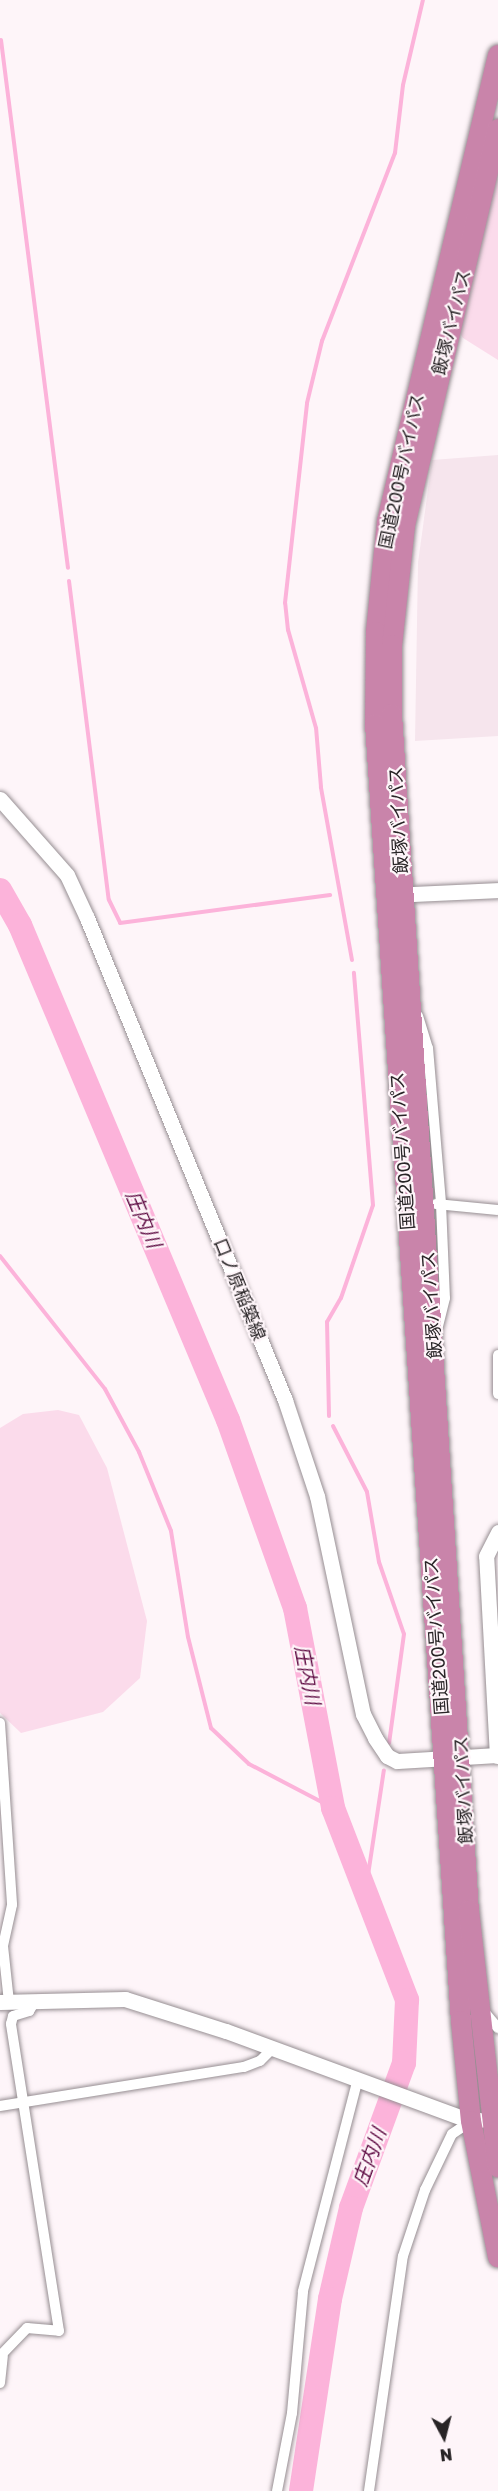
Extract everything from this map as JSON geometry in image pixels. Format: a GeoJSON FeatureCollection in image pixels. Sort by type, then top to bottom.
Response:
{"type":"FeatureCollection","features":[{"type":"Feature","properties":{"kind":"highway","name":"国道200号バイパス"},"geometry":{"type":"LineString","coordinates":[[498,55],[387,521],[375,666],[394,895],[480,2120],[498,2257]]}},
{"type":"Feature","properties":{"kind":"highway","name":"飯塚バイパス"},"geometry":{"type":"LineString","coordinates":[[498,129],[418,458],[395,601],[392,714],[394,895],[409,991],[432,1204],[433,1345],[453,1759],[477,2005],[480,2120],[498,2167]]}},
{"type":"Feature","properties":{"kind":"main road","name":"口ノ原稲築線"},"geometry":{"type":"LineString","coordinates":[[0,799],[67,875],[87,918],[285,1400],[316,1496],[363,1714],[387,1756],[397,1761],[453,1759]]}},
{"type":"Feature","properties":{"kind":"main road"},"geometry":{"type":"LineString","coordinates":[[394,895],[498,890]]}},
{"type":"Feature","properties":{"kind":"main road"},"geometry":{"type":"LineString","coordinates":[[453,1759],[497,1756],[495,1540]]}},
{"type":"Feature","properties":{"kind":"main road"},"geometry":{"type":"LineString","coordinates":[[4,2002],[125,1999],[480,2120]]}},
{"type":"Feature","properties":{"kind":"street"},"geometry":{"type":"LineString","coordinates":[[432,1204],[498,1210]]}},
{"type":"Feature","properties":{"kind":"street"},"geometry":{"type":"LineString","coordinates":[[498,1355],[498,1394]]}},
{"type":"Feature","properties":{"kind":"street"},"geometry":{"type":"LineString","coordinates":[[0,1723],[12,1905],[3,1946],[4,2002]]}},
{"type":"Feature","properties":{"kind":"street"},"geometry":{"type":"LineString","coordinates":[[0,2383],[2,2356],[27,2328],[58,2331],[11,2024],[13,2016],[28,2011],[36,2000]]}},
{"type":"Feature","properties":{"kind":"street"},"geometry":{"type":"LineString","coordinates":[[477,2005],[498,2028]]}},
{"type":"Feature","properties":{"kind":"street"},"geometry":{"type":"LineString","coordinates":[[0,2106],[244,2067],[260,2061],[273,2048]]}},
{"type":"Feature","properties":{"kind":"street"},"geometry":{"type":"LineString","coordinates":[[277,2491],[292,2413],[303,2291],[360,2080]]}},
{"type":"Feature","properties":{"kind":"street"},"geometry":{"type":"LineString","coordinates":[[369,2491],[403,2256],[425,2190],[452,2134],[480,2120]]}},
{"type":"Feature","properties":{"kind":"shaded area"},"geometry":{"type":"Polygon","coordinates":[[[498,133],[498,360],[463,338],[450,318],[498,133]]]}},
{"type":"Feature","properties":{"kind":"shaded area"},"geometry":{"type":"Polygon","coordinates":[[[498,455],[498,736],[415,741],[418,563],[432,460],[498,455]]]}},
{"type":"Feature","properties":{"kind":"shaded area"},"geometry":{"type":"Polygon","coordinates":[[[58,1410],[79,1415],[107,1468],[147,1621],[140,1678],[103,1712],[21,1733],[0,1713],[0,1428],[23,1414],[58,1410]]]}},
{"type":"Feature","properties":{"kind":"waterway"},"geometry":{"type":"LineString","coordinates":[[352,960],[321,787],[316,728],[288,630],[285,603],[307,403],[322,341],[395,153],[403,85],[423,0]]}},
{"type":"Feature","properties":{"kind":"waterway"},"geometry":{"type":"LineString","coordinates":[[1,40],[68,568]]}},
{"type":"Feature","properties":{"kind":"waterway"},"geometry":{"type":"LineString","coordinates":[[69,581],[109,900],[120,923],[330,895]]}},
{"type":"Feature","properties":{"kind":"waterway","name":"庄内川"},"geometry":{"type":"LineString","coordinates":[[0,890],[20,925],[228,1420],[295,1608],[333,1808],[407,2000],[404,2063],[351,2208],[330,2299],[301,2491]]}},
{"type":"Feature","properties":{"kind":"waterway"},"geometry":{"type":"LineString","coordinates":[[329,1416],[327,1322],[341,1298],[373,1205],[354,973]]}},
{"type":"Feature","properties":{"kind":"waterway"},"geometry":{"type":"LineString","coordinates":[[0,1256],[105,1389],[139,1452],[171,1531],[188,1637],[211,1728],[249,1764],[333,1808]]}},
{"type":"Feature","properties":{"kind":"waterway"},"geometry":{"type":"LineString","coordinates":[[333,1426],[367,1492],[379,1562],[404,1634],[389,1743]]}},
{"type":"Feature","properties":{"kind":"waterway"},"geometry":{"type":"LineString","coordinates":[[365,1895],[384,1770]]}}]}
